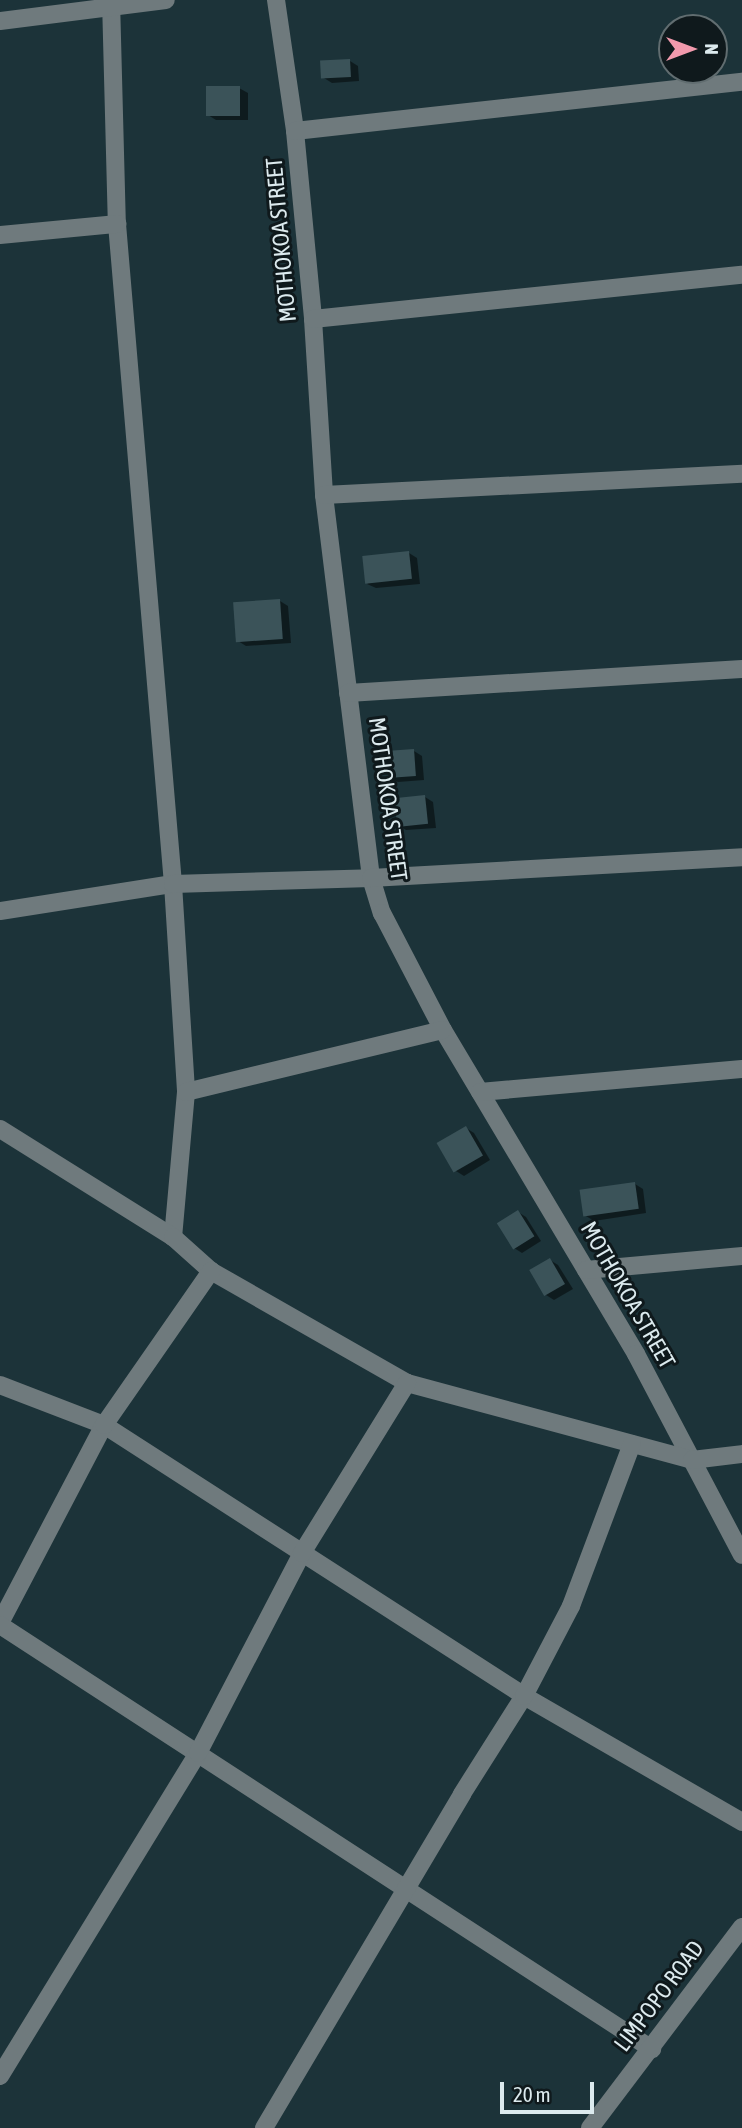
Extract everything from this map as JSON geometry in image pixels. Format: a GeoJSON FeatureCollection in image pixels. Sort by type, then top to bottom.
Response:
{"type":"FeatureCollection","features":[{"type":"Feature","properties":{"kind":"street"},"geometry":{"type":"LineString","coordinates":[[0,21],[111,3],[166,0]]}},
{"type":"Feature","properties":{"kind":"street","name":"MOTHOKOA STREET"},"geometry":{"type":"LineString","coordinates":[[276,0],[295,131],[313,319],[324,495],[371,878],[382,914],[443,1030],[636,1354],[742,1555]]}},
{"type":"Feature","properties":{"kind":"street"},"geometry":{"type":"LineString","coordinates":[[111,3],[117,224],[173,884],[186,1092],[173,1237]]}},
{"type":"Feature","properties":{"kind":"street"},"geometry":{"type":"LineString","coordinates":[[295,131],[742,82]]}},
{"type":"Feature","properties":{"kind":"street"},"geometry":{"type":"LineString","coordinates":[[0,235],[117,224]]}},
{"type":"Feature","properties":{"kind":"street"},"geometry":{"type":"LineString","coordinates":[[313,319],[742,275]]}},
{"type":"Feature","properties":{"kind":"street"},"geometry":{"type":"LineString","coordinates":[[324,495],[742,474]]}},
{"type":"Feature","properties":{"kind":"street"},"geometry":{"type":"LineString","coordinates":[[348,693],[742,669]]}},
{"type":"Feature","properties":{"kind":"street"},"geometry":{"type":"LineString","coordinates":[[0,911],[173,884],[371,878],[742,858]]}},
{"type":"Feature","properties":{"kind":"street"},"geometry":{"type":"LineString","coordinates":[[186,1092],[443,1030]]}},
{"type":"Feature","properties":{"kind":"street"},"geometry":{"type":"LineString","coordinates":[[480,1092],[742,1069]]}},
{"type":"Feature","properties":{"kind":"street"},"geometry":{"type":"LineString","coordinates":[[0,1129],[173,1237],[211,1271],[407,1383],[692,1460],[742,1454]]}},
{"type":"Feature","properties":{"kind":"street"},"geometry":{"type":"LineString","coordinates":[[586,1270],[742,1256]]}},
{"type":"Feature","properties":{"kind":"street"},"geometry":{"type":"LineString","coordinates":[[211,1271],[104,1426],[0,1624],[652,2049]]}},
{"type":"Feature","properties":{"kind":"street"},"geometry":{"type":"LineString","coordinates":[[0,2076],[198,1753],[302,1553],[407,1383]]}},
{"type":"Feature","properties":{"kind":"street"},"geometry":{"type":"LineString","coordinates":[[0,1385],[104,1426],[524,1696],[742,1822]]}},
{"type":"Feature","properties":{"kind":"street"},"geometry":{"type":"LineString","coordinates":[[264,2128],[524,1696],[570,1606],[632,1444]]}},
{"type":"Feature","properties":{"kind":"street","name":"LIMPOPO ROAD"},"geometry":{"type":"LineString","coordinates":[[590,2128],[742,1927]]}},
{"type":"Feature","properties":{"kind":"building"},"geometry":{"type":"Polygon","coordinates":[[[350,59],[351,77],[321,79],[320,61],[350,59]]]}},
{"type":"Feature","properties":{"kind":"building"},"geometry":{"type":"Polygon","coordinates":[[[206,86],[240,86],[240,116],[206,116],[206,86]]]}},
{"type":"Feature","properties":{"kind":"building"},"geometry":{"type":"Polygon","coordinates":[[[409,551],[412,579],[365,584],[362,556],[409,551]]]}},
{"type":"Feature","properties":{"kind":"building"},"geometry":{"type":"Polygon","coordinates":[[[280,599],[283,639],[236,642],[233,602],[280,599]]]}},
{"type":"Feature","properties":{"kind":"building"},"geometry":{"type":"Polygon","coordinates":[[[414,749],[416,776],[388,778],[386,751],[414,749]]]}},
{"type":"Feature","properties":{"kind":"building"},"geometry":{"type":"Polygon","coordinates":[[[425,795],[428,824],[397,827],[394,798],[425,795]]]}},
{"type":"Feature","properties":{"kind":"building"},"geometry":{"type":"Polygon","coordinates":[[[466,1126],[483,1155],[454,1172],[437,1143],[466,1126]]]}},
{"type":"Feature","properties":{"kind":"building"},"geometry":{"type":"Polygon","coordinates":[[[635,1182],[639,1209],[583,1217],[580,1190],[635,1182]]]}},
{"type":"Feature","properties":{"kind":"building"},"geometry":{"type":"Polygon","coordinates":[[[518,1210],[534,1236],[513,1250],[497,1223],[518,1210]]]}},
{"type":"Feature","properties":{"kind":"building"},"geometry":{"type":"Polygon","coordinates":[[[550,1258],[565,1284],[544,1296],[529,1270],[550,1258]]]}}]}
